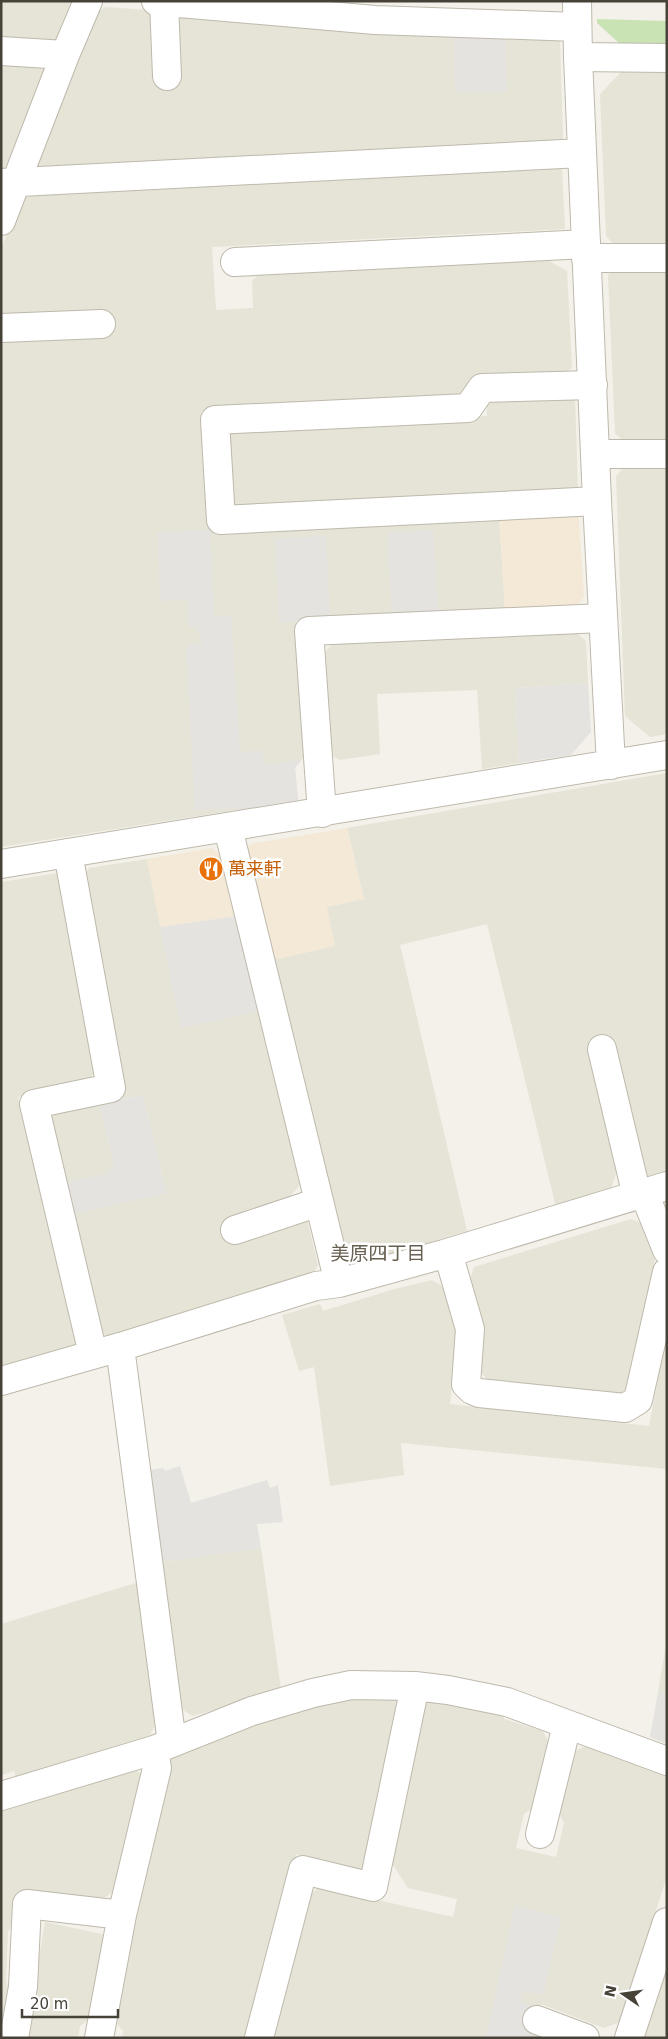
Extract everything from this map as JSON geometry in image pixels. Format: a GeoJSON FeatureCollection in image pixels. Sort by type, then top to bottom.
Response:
{"type":"FeatureCollection","features":[{"type":"Feature","properties":{"kind":"street"},"geometry":{"type":"LineString","coordinates":[[1,221],[8,183],[88,1]]}},
{"type":"Feature","properties":{"kind":"street"},"geometry":{"type":"LineString","coordinates":[[167,76],[160,2],[376,20],[577,14],[597,501],[611,765]]}},
{"type":"Feature","properties":{"kind":"street"},"geometry":{"type":"LineString","coordinates":[[1,51],[65,55]]}},
{"type":"Feature","properties":{"kind":"street"},"geometry":{"type":"LineString","coordinates":[[578,57],[667,58]]}},
{"type":"Feature","properties":{"kind":"street"},"geometry":{"type":"LineString","coordinates":[[8,183],[582,153]]}},
{"type":"Feature","properties":{"kind":"street"},"geometry":{"type":"LineString","coordinates":[[235,262],[586,251],[667,258]]}},
{"type":"Feature","properties":{"kind":"street"},"geometry":{"type":"LineString","coordinates":[[1,328],[100,324]]}},
{"type":"Feature","properties":{"kind":"street"},"geometry":{"type":"LineString","coordinates":[[593,385],[482,388],[468,408],[215,420],[221,520],[597,501]]}},
{"type":"Feature","properties":{"kind":"street"},"geometry":{"type":"LineString","coordinates":[[596,454],[667,454]]}},
{"type":"Feature","properties":{"kind":"street"},"geometry":{"type":"LineString","coordinates":[[322,813],[309,630],[603,618]]}},
{"type":"Feature","properties":{"kind":"street"},"geometry":{"type":"LineString","coordinates":[[1,864],[322,813],[667,755]]}},
{"type":"Feature","properties":{"kind":"street"},"geometry":{"type":"LineString","coordinates":[[228,828],[339,1283]]}},
{"type":"Feature","properties":{"kind":"street"},"geometry":{"type":"LineString","coordinates":[[68,853],[111,1088],[34,1104],[93,1354]]}},
{"type":"Feature","properties":{"kind":"street"},"geometry":{"type":"LineString","coordinates":[[602,1049],[667,1250]]}},
{"type":"Feature","properties":{"kind":"street"},"geometry":{"type":"LineString","coordinates":[[1,1381],[120,1347],[316,1286],[339,1283],[448,1253],[649,1192]]}},
{"type":"Feature","properties":{"kind":"street"},"geometry":{"type":"LineString","coordinates":[[235,1230],[319,1202]]}},
{"type":"Feature","properties":{"kind":"street"},"geometry":{"type":"LineString","coordinates":[[448,1253],[470,1329],[466,1384],[472,1390],[479,1393],[626,1408],[638,1400],[667,1272]]}},
{"type":"Feature","properties":{"kind":"street"},"geometry":{"type":"LineString","coordinates":[[99,2038],[122,1915],[163,1746],[120,1347]]}},
{"type":"Feature","properties":{"kind":"street"},"geometry":{"type":"LineString","coordinates":[[1,1796],[163,1746],[252,1711],[313,1693],[351,1685],[415,1686],[448,1690],[506,1702],[667,1761]]}},
{"type":"Feature","properties":{"kind":"street"},"geometry":{"type":"LineString","coordinates":[[259,2038],[303,1870],[373,1887],[415,1686]]}},
{"type":"Feature","properties":{"kind":"street"},"geometry":{"type":"LineString","coordinates":[[540,1834],[567,1725]]}},
{"type":"Feature","properties":{"kind":"street"},"geometry":{"type":"LineString","coordinates":[[14,2038],[23,1987],[27,1904],[122,1915]]}},
{"type":"Feature","properties":{"kind":"street"},"geometry":{"type":"LineString","coordinates":[[628,2038],[667,1922]]}},
{"type":"Feature","properties":{"kind":"street"},"geometry":{"type":"LineString","coordinates":[[538,2020],[585,2038]]}},
{"type":"Feature","properties":{"kind":"shaded area"},"geometry":{"type":"Polygon","coordinates":[[[1,1],[78,1],[61,37],[55,42],[1,39],[1,1]]]}},
{"type":"Feature","properties":{"kind":"shaded area"},"geometry":{"type":"Polygon","coordinates":[[[106,7],[148,10],[176,21],[183,16],[551,37],[560,41],[563,139],[555,148],[41,173],[33,165],[93,14],[106,7]]]}},
{"type":"Feature","properties":{"kind":"shaded area"},"geometry":{"type":"Polygon","coordinates":[[[454,33],[505,35],[507,91],[455,92],[454,33]]]}},
{"type":"Feature","properties":{"kind":"shaded area"},"geometry":{"type":"Polygon","coordinates":[[[1,60],[50,68],[12,168],[1,175],[1,60]]]}},
{"type":"Feature","properties":{"kind":"shaded area"},"geometry":{"type":"Polygon","coordinates":[[[621,72],[667,73],[667,249],[618,249],[606,236],[600,94],[621,72]]]}},
{"type":"Feature","properties":{"kind":"shaded area"},"geometry":{"type":"Polygon","coordinates":[[[557,166],[562,170],[565,229],[212,247],[216,310],[253,308],[252,281],[260,273],[546,259],[567,271],[572,367],[563,378],[462,399],[205,413],[210,530],[499,514],[505,611],[296,621],[305,755],[295,768],[298,800],[1,847],[1,250],[21,194],[557,166]]]}},
{"type":"Feature","properties":{"kind":"shaded area"},"geometry":{"type":"Polygon","coordinates":[[[616,268],[667,268],[667,444],[626,444],[615,433],[608,275],[616,268]]]}},
{"type":"Feature","properties":{"kind":"shaded area"},"geometry":{"type":"Polygon","coordinates":[[[575,396],[578,491],[236,510],[228,502],[225,440],[230,429],[487,416],[487,398],[575,396]]]}},
{"type":"Feature","properties":{"kind":"shaded area"},"geometry":{"type":"Polygon","coordinates":[[[628,462],[667,462],[667,734],[650,737],[625,716],[616,476],[628,462]]]}},
{"type":"Feature","properties":{"kind":"shaded area"},"geometry":{"type":"Polygon","coordinates":[[[571,511],[579,519],[584,597],[576,607],[505,611],[499,514],[571,511]]]}},
{"type":"Feature","properties":{"kind":"shaded area"},"geometry":{"type":"Polygon","coordinates":[[[210,530],[214,617],[231,616],[240,752],[262,751],[266,766],[302,759],[295,768],[298,800],[237,810],[237,808],[195,810],[186,645],[203,644],[196,627],[189,627],[187,599],[160,601],[158,532],[210,530]]]}},
{"type":"Feature","properties":{"kind":"shaded area"},"geometry":{"type":"Polygon","coordinates":[[[433,530],[438,608],[445,614],[392,617],[387,533],[433,530]]]}},
{"type":"Feature","properties":{"kind":"shaded area"},"geometry":{"type":"Polygon","coordinates":[[[326,536],[330,620],[279,622],[275,539],[326,536]]]}},
{"type":"Feature","properties":{"kind":"shaded area"},"geometry":{"type":"Polygon","coordinates":[[[573,630],[586,641],[588,683],[515,688],[519,763],[482,769],[477,690],[377,694],[380,754],[340,760],[328,753],[324,653],[332,644],[573,630]]]}},
{"type":"Feature","properties":{"kind":"shaded area"},"geometry":{"type":"Polygon","coordinates":[[[588,683],[591,732],[571,755],[519,763],[515,688],[588,683]]]}},
{"type":"Feature","properties":{"kind":"shaded area"},"geometry":{"type":"Polygon","coordinates":[[[667,773],[667,1172],[644,1180],[610,1036],[589,1040],[618,1167],[611,1189],[556,1207],[487,924],[400,945],[467,1231],[350,1266],[342,1263],[272,960],[335,946],[326,907],[364,899],[347,828],[667,773]]]}},
{"type":"Feature","properties":{"kind":"shaded area"},"geometry":{"type":"Polygon","coordinates":[[[347,828],[364,899],[327,907],[335,946],[272,960],[246,851],[250,844],[347,828]]]}},
{"type":"Feature","properties":{"kind":"shaded area"},"geometry":{"type":"Polygon","coordinates":[[[212,848],[227,861],[237,916],[160,927],[147,859],[212,848]]]}},
{"type":"Feature","properties":{"kind":"shaded area"},"geometry":{"type":"Polygon","coordinates":[[[147,859],[181,1028],[260,1010],[300,1185],[284,1203],[307,1219],[318,1265],[311,1279],[110,1338],[100,1332],[72,1214],[166,1193],[143,1095],[123,1099],[83,879],[89,868],[147,859]]]}},
{"type":"Feature","properties":{"kind":"shaded area"},"geometry":{"type":"Polygon","coordinates":[[[58,873],[96,1071],[89,1080],[18,1097],[78,1339],[69,1352],[1,1368],[1,882],[58,873]]]}},
{"type":"Feature","properties":{"kind":"shaded area"},"geometry":{"type":"Polygon","coordinates":[[[237,916],[260,1010],[181,1028],[160,927],[237,916]]]}},
{"type":"Feature","properties":{"kind":"shaded area"},"geometry":{"type":"Polygon","coordinates":[[[143,1095],[166,1193],[72,1214],[65,1183],[106,1174],[114,1164],[99,1104],[143,1095]]]}},
{"type":"Feature","properties":{"kind":"shaded area"},"geometry":{"type":"Polygon","coordinates":[[[99,1104],[114,1164],[106,1174],[65,1183],[50,1121],[55,1112],[99,1104]]]}},
{"type":"Feature","properties":{"kind":"shaded area"},"geometry":{"type":"Polygon","coordinates":[[[631,1219],[643,1224],[655,1259],[633,1384],[615,1397],[492,1385],[478,1369],[469,1282],[474,1267],[631,1219]]]}},
{"type":"Feature","properties":{"kind":"shaded area"},"geometry":{"type":"Polygon","coordinates":[[[432,1280],[447,1289],[458,1331],[450,1404],[649,1426],[667,1332],[667,1469],[401,1443],[404,1475],[330,1486],[314,1367],[299,1371],[282,1315],[320,1304],[323,1311],[391,1290],[432,1280]]]}},
{"type":"Feature","properties":{"kind":"shaded area"},"geometry":{"type":"Polygon","coordinates":[[[180,1466],[191,1503],[267,1480],[270,1488],[278,1485],[283,1522],[257,1524],[261,1548],[161,1562],[149,1470],[164,1468],[165,1471],[180,1466]]]}},
{"type":"Feature","properties":{"kind":"shaded area"},"geometry":{"type":"Polygon","coordinates":[[[261,1548],[281,1689],[193,1716],[181,1709],[161,1562],[261,1548]]]}},
{"type":"Feature","properties":{"kind":"shaded area"},"geometry":{"type":"Polygon","coordinates":[[[139,1582],[157,1722],[149,1736],[16,1778],[14,1771],[1,1775],[1,1624],[139,1582]]]}},
{"type":"Feature","properties":{"kind":"shaded area"},"geometry":{"type":"Polygon","coordinates":[[[667,1639],[667,1693],[658,1692],[667,1639]]]}},
{"type":"Feature","properties":{"kind":"shaded area"},"geometry":{"type":"Polygon","coordinates":[[[658,1692],[667,1693],[667,1744],[650,1737],[658,1692]]]}},
{"type":"Feature","properties":{"kind":"shaded area"},"geometry":{"type":"Polygon","coordinates":[[[358,1696],[393,1697],[402,1707],[364,1870],[296,1854],[249,2038],[122,2038],[123,2031],[114,2020],[131,1927],[173,1749],[316,1703],[358,1696]]]}},
{"type":"Feature","properties":{"kind":"shaded area"},"geometry":{"type":"Polygon","coordinates":[[[431,1699],[504,1714],[504,1719],[543,1731],[550,1745],[535,1807],[524,1814],[516,1848],[556,1857],[564,1823],[558,1812],[572,1752],[588,1745],[667,1775],[667,1876],[620,2022],[604,2028],[541,2004],[535,2032],[547,2038],[270,2038],[307,1896],[320,1887],[453,1917],[457,1899],[408,1888],[389,1859],[421,1708],[431,1699]]]}},
{"type":"Feature","properties":{"kind":"shaded area"},"geometry":{"type":"Polygon","coordinates":[[[129,1766],[142,1774],[113,1892],[101,1900],[16,1893],[14,1921],[8,1932],[6,1980],[9,1990],[1,2038],[1,1807],[129,1766]]]}},
{"type":"Feature","properties":{"kind":"shaded area"},"geometry":{"type":"Polygon","coordinates":[[[515,1905],[561,1918],[543,1995],[525,1991],[520,1996],[522,2003],[540,2007],[533,2038],[486,2038],[515,1905]]]}},
{"type":"Feature","properties":{"kind":"shaded area"},"geometry":{"type":"Polygon","coordinates":[[[45,1922],[106,1935],[91,2018],[80,2026],[78,2038],[26,2038],[45,1922]]]}},
{"type":"Feature","properties":{"kind":"shaded area"},"geometry":{"type":"Polygon","coordinates":[[[667,1964],[667,2038],[643,2038],[667,1964]]]}},
{"type":"Feature","properties":{"kind":"green space"},"geometry":{"type":"Polygon","coordinates":[[[597,19],[667,21],[667,44],[620,44],[597,23],[597,19]]]}},
{"type":"Feature","properties":{"kind":"place","name":"萬来軒"},"geometry":{"type":"Point","coordinates":[211,869]}},
{"type":"Feature","properties":{"kind":"district","name":"美原四丁目"},"geometry":{"type":"Point","coordinates":[378,1253]}}]}
